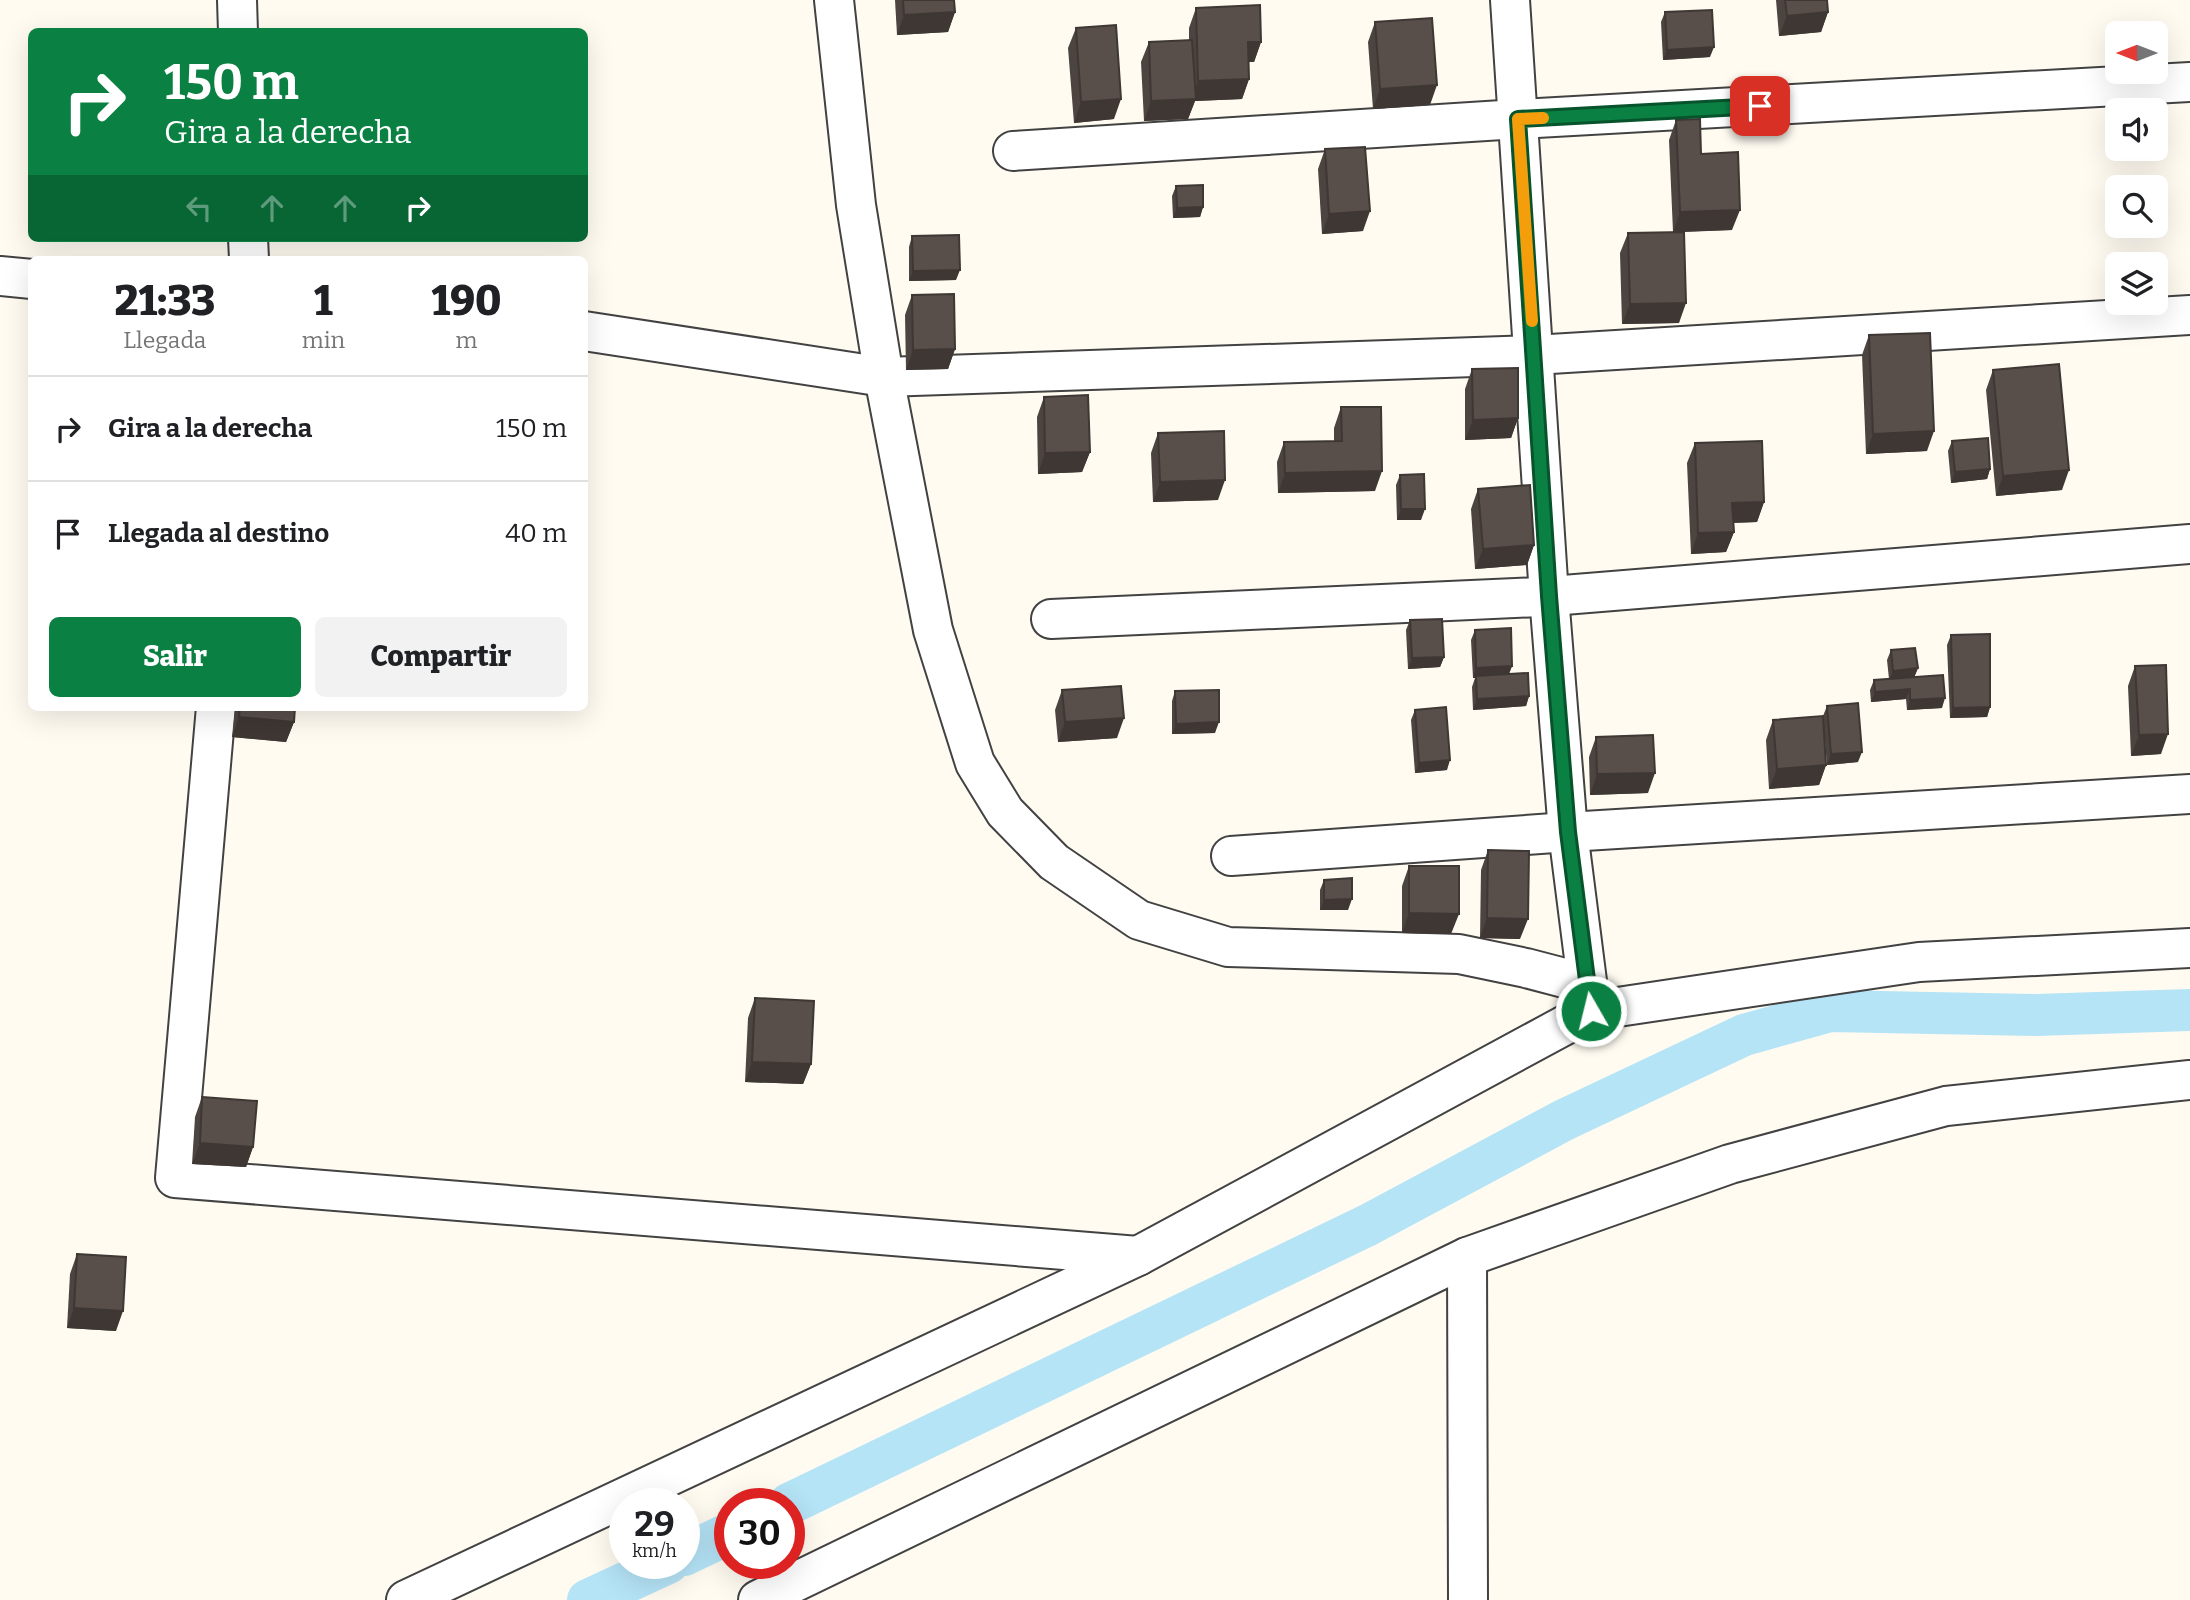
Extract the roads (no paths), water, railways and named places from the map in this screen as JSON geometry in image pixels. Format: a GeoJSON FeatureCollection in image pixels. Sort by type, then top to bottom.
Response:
{"type":"FeatureCollection","features":[{"type":"Feature","properties":{"kind":"street"},"geometry":{"type":"LineString","coordinates":[[237,0],[238,28]]}},
{"type":"Feature","properties":{"kind":"street"},"geometry":{"type":"LineString","coordinates":[[834,0],[856,205],[884,377],[933,630],[975,763],[1005,812],[1054,862],[1139,920],[1228,947],[1459,954],[1526,968],[1589,997]]}},
{"type":"Feature","properties":{"kind":"street"},"geometry":{"type":"LineString","coordinates":[[1510,0],[1549,596],[1568,832],[1589,997]]}},
{"type":"Feature","properties":{"kind":"street"},"geometry":{"type":"LineString","coordinates":[[1013,151],[1518,119],[2190,82]]}},
{"type":"Feature","properties":{"kind":"street"},"geometry":{"type":"LineString","coordinates":[[0,276],[28,279]]}},
{"type":"Feature","properties":{"kind":"street"},"geometry":{"type":"LineString","coordinates":[[588,332],[884,377],[1534,355],[2190,315]]}},
{"type":"Feature","properties":{"kind":"street"},"geometry":{"type":"LineString","coordinates":[[1051,619],[1549,596],[2190,544]]}},
{"type":"Feature","properties":{"kind":"street"},"geometry":{"type":"LineString","coordinates":[[216,711],[175,1178],[1138,1256]]}},
{"type":"Feature","properties":{"kind":"street"},"geometry":{"type":"LineString","coordinates":[[1231,856],[1568,832],[2190,794]]}},
{"type":"Feature","properties":{"kind":"street"},"geometry":{"type":"LineString","coordinates":[[405,1600],[1138,1256],[1589,997],[1919,962],[2190,948]]}},
{"type":"Feature","properties":{"kind":"street"},"geometry":{"type":"LineString","coordinates":[[758,1600],[1467,1257],[1730,1164],[1946,1106],[2190,1080]]}},
{"type":"Feature","properties":{"kind":"street"},"geometry":{"type":"LineString","coordinates":[[1467,1257],[1468,1600]]}},
{"type":"Feature","properties":{"kind":"waterway"},"geometry":{"type":"LineString","coordinates":[[805,1496],[1368,1225],[1564,1120],[1744,1035],[1830,1011],[2036,1015],[2190,1010]]}},
{"type":"Feature","properties":{"kind":"waterway"},"geometry":{"type":"LineString","coordinates":[[700,1547],[714,1541]]}},
{"type":"Feature","properties":{"kind":"waterway"},"geometry":{"type":"LineString","coordinates":[[588,1600],[633,1579]]}}]}
